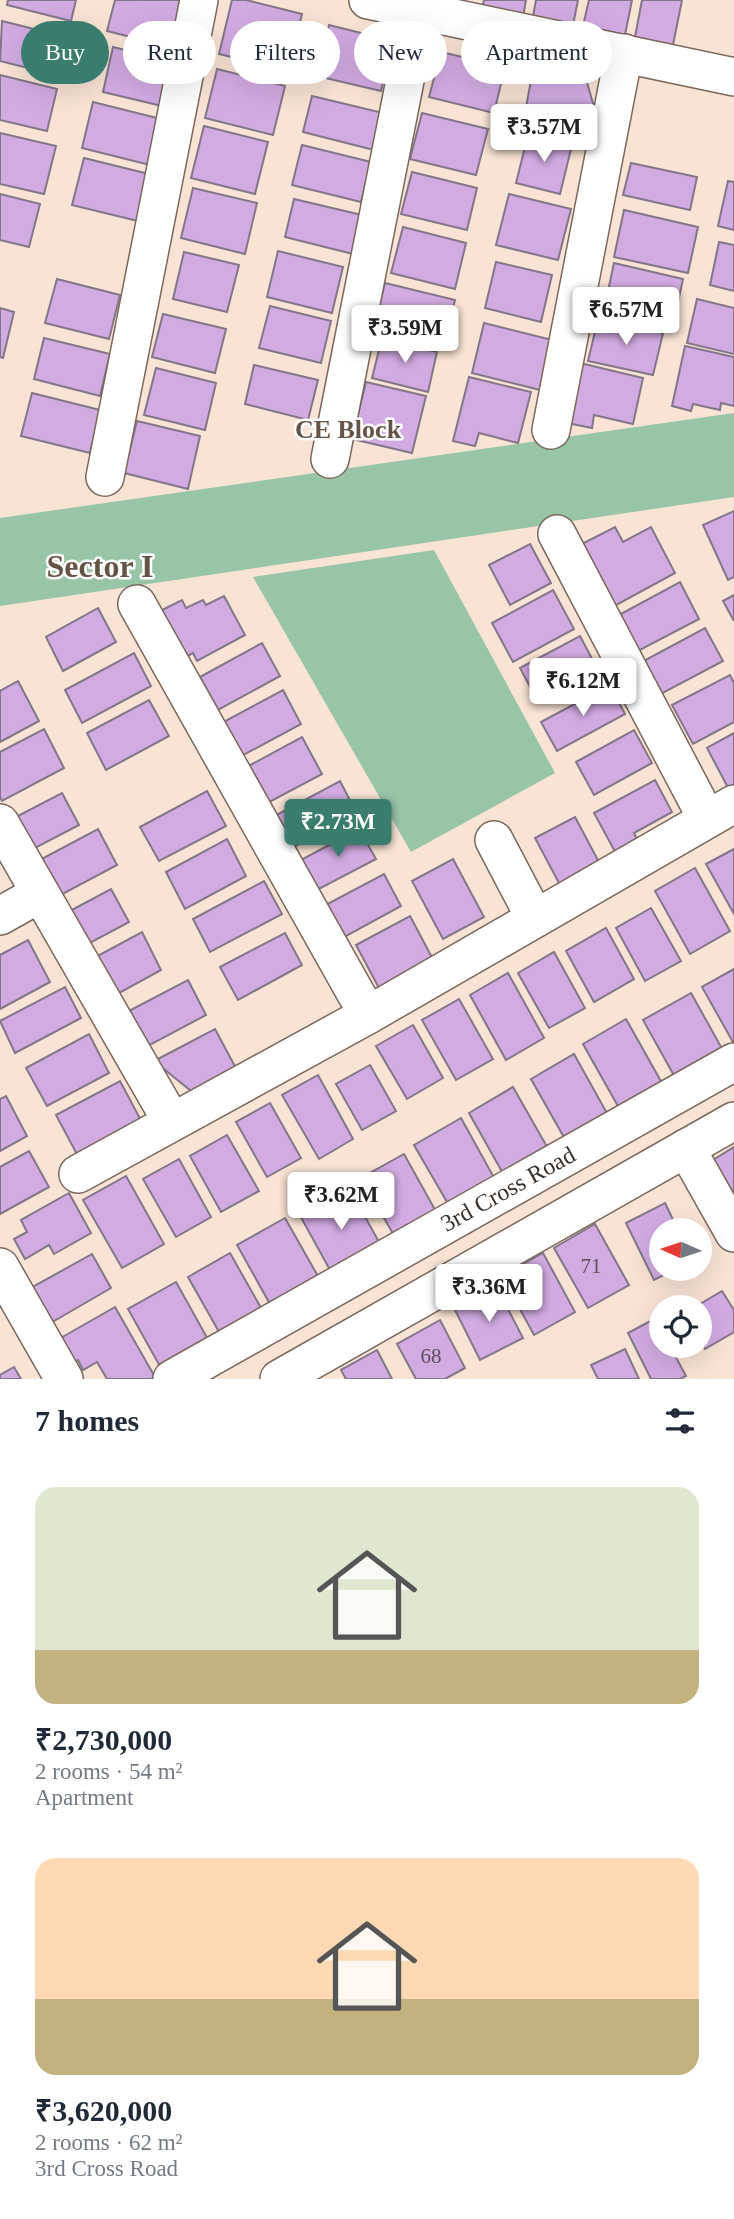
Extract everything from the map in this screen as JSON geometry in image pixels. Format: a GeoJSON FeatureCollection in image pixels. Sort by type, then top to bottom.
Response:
{"type":"FeatureCollection","features":[{"type":"Feature","properties":{"kind":"street"},"geometry":{"type":"LineString","coordinates":[[105,477],[199,0]]}},
{"type":"Feature","properties":{"kind":"street"},"geometry":{"type":"LineString","coordinates":[[368,0],[734,77]]}},
{"type":"Feature","properties":{"kind":"street"},"geometry":{"type":"LineString","coordinates":[[330,458],[419,10]]}},
{"type":"Feature","properties":{"kind":"street"},"geometry":{"type":"LineString","coordinates":[[551,430],[624,53]]}},
{"type":"Feature","properties":{"kind":"street"},"geometry":{"type":"LineString","coordinates":[[78,1174],[368,1016],[721,811],[557,534]]}},
{"type":"Feature","properties":{"kind":"street"},"geometry":{"type":"LineString","coordinates":[[137,604],[368,1016]]}},
{"type":"Feature","properties":{"kind":"street"},"geometry":{"type":"LineString","coordinates":[[0,823],[172,1122]]}},
{"type":"Feature","properties":{"kind":"street"},"geometry":{"type":"LineString","coordinates":[[494,840],[535,918]]}},
{"type":"Feature","properties":{"kind":"street"},"geometry":{"type":"LineString","coordinates":[[0,916],[39,894]]}},
{"type":"Feature","properties":{"kind":"street","name":"3rd Cross Road"},"geometry":{"type":"LineString","coordinates":[[172,1379],[209,1370],[513,1186],[734,1062]]}},
{"type":"Feature","properties":{"kind":"street"},"geometry":{"type":"LineString","coordinates":[[279,1379],[334,1365],[539,1232],[734,1121]]}},
{"type":"Feature","properties":{"kind":"street"},"geometry":{"type":"LineString","coordinates":[[686,1149],[734,1233]]}},
{"type":"Feature","properties":{"kind":"street"},"geometry":{"type":"LineString","coordinates":[[513,1186],[539,1232]]}},
{"type":"Feature","properties":{"kind":"street"},"geometry":{"type":"LineString","coordinates":[[0,1267],[65,1379]]}},
{"type":"Feature","properties":{"kind":"green space"},"geometry":{"type":"Polygon","coordinates":[[[734,413],[734,497],[0,606],[0,518],[734,413]]]}},
{"type":"Feature","properties":{"kind":"green space"},"geometry":{"type":"Polygon","coordinates":[[[434,550],[555,773],[411,852],[253,577],[434,550]]]}},
{"type":"Feature","properties":{"kind":"building"},"geometry":{"type":"Polygon","coordinates":[[[8,0],[76,0],[71,21],[7,5],[8,0]]]}},
{"type":"Feature","properties":{"kind":"building"},"geometry":{"type":"Polygon","coordinates":[[[115,0],[190,0],[185,21],[123,21],[123,35],[109,32],[115,0]]]}},
{"type":"Feature","properties":{"kind":"building"},"geometry":{"type":"Polygon","coordinates":[[[232,0],[246,0],[302,14],[300,21],[230,21],[230,57],[219,54],[232,0]]]}},
{"type":"Feature","properties":{"kind":"building"},"geometry":{"type":"Polygon","coordinates":[[[484,0],[526,0],[523,17],[482,8],[484,0]]]}},
{"type":"Feature","properties":{"kind":"building"},"geometry":{"type":"Polygon","coordinates":[[[536,0],[578,0],[574,21],[532,21],[536,0]]]}},
{"type":"Feature","properties":{"kind":"building"},"geometry":{"type":"Polygon","coordinates":[[[589,0],[632,0],[625,35],[612,32],[612,21],[584,21],[589,0]]]}},
{"type":"Feature","properties":{"kind":"building"},"geometry":{"type":"Polygon","coordinates":[[[642,0],[682,0],[673,45],[635,37],[642,0]]]}},
{"type":"Feature","properties":{"kind":"building"},"geometry":{"type":"Polygon","coordinates":[[[2,21],[21,26],[21,66],[0,61],[2,21]]]}},
{"type":"Feature","properties":{"kind":"building"},"geometry":{"type":"Polygon","coordinates":[[[340,28],[354,31],[354,84],[383,84],[381,91],[340,81],[340,28]]]}},
{"type":"Feature","properties":{"kind":"building"},"geometry":{"type":"Polygon","coordinates":[[[113,47],[123,50],[123,84],[168,84],[162,106],[103,92],[105,84],[109,84],[113,47]]]}},
{"type":"Feature","properties":{"kind":"building"},"geometry":{"type":"Polygon","coordinates":[[[447,53],[461,57],[461,84],[501,84],[494,113],[429,97],[432,84],[447,84],[447,53]]]}},
{"type":"Feature","properties":{"kind":"building"},"geometry":{"type":"Polygon","coordinates":[[[217,69],[230,72],[230,84],[285,86],[273,135],[205,118],[213,84],[216,84],[217,69]]]}},
{"type":"Feature","properties":{"kind":"building"},"geometry":{"type":"Polygon","coordinates":[[[0,75],[21,80],[21,84],[37,84],[57,89],[47,131],[0,120],[0,75]]]}},
{"type":"Feature","properties":{"kind":"building"},"geometry":{"type":"Polygon","coordinates":[[[530,84],[588,84],[594,107],[588,136],[523,124],[530,84]]]}},
{"type":"Feature","properties":{"kind":"building"},"geometry":{"type":"Polygon","coordinates":[[[312,96],[383,113],[374,150],[303,132],[312,96]]]}},
{"type":"Feature","properties":{"kind":"building"},"geometry":{"type":"Polygon","coordinates":[[[93,102],[161,119],[150,165],[82,148],[93,102]]]}},
{"type":"Feature","properties":{"kind":"building"},"geometry":{"type":"Polygon","coordinates":[[[422,113],[488,129],[476,175],[410,159],[422,113]]]}},
{"type":"Feature","properties":{"kind":"building"},"geometry":{"type":"Polygon","coordinates":[[[204,126],[268,142],[255,194],[191,178],[204,126]]]}},
{"type":"Feature","properties":{"kind":"building"},"geometry":{"type":"Polygon","coordinates":[[[0,133],[56,146],[44,194],[0,184],[0,133]]]}},
{"type":"Feature","properties":{"kind":"building"},"geometry":{"type":"Polygon","coordinates":[[[528,135],[572,145],[560,194],[516,183],[528,135]]]}},
{"type":"Feature","properties":{"kind":"building"},"geometry":{"type":"Polygon","coordinates":[[[302,145],[371,162],[361,202],[292,185],[302,145]]]}},
{"type":"Feature","properties":{"kind":"building"},"geometry":{"type":"Polygon","coordinates":[[[84,158],[153,175],[142,222],[72,205],[84,158]]]}},
{"type":"Feature","properties":{"kind":"building"},"geometry":{"type":"Polygon","coordinates":[[[631,163],[697,177],[690,210],[623,195],[631,163]]]}},
{"type":"Feature","properties":{"kind":"building"},"geometry":{"type":"Polygon","coordinates":[[[412,172],[477,188],[467,230],[401,214],[412,172]]]}},
{"type":"Feature","properties":{"kind":"building"},"geometry":{"type":"Polygon","coordinates":[[[728,181],[734,182],[734,230],[718,226],[728,181]]]}},
{"type":"Feature","properties":{"kind":"building"},"geometry":{"type":"Polygon","coordinates":[[[193,188],[257,203],[245,254],[181,238],[193,188]]]}},
{"type":"Feature","properties":{"kind":"building"},"geometry":{"type":"Polygon","coordinates":[[[0,194],[40,204],[29,247],[0,240],[0,194]]]}},
{"type":"Feature","properties":{"kind":"building"},"geometry":{"type":"Polygon","coordinates":[[[509,194],[571,209],[558,260],[496,245],[509,194]]]}},
{"type":"Feature","properties":{"kind":"building"},"geometry":{"type":"Polygon","coordinates":[[[294,199],[362,215],[353,254],[285,237],[294,199]]]}},
{"type":"Feature","properties":{"kind":"building"},"geometry":{"type":"Polygon","coordinates":[[[624,210],[698,227],[688,273],[614,257],[624,210]]]}},
{"type":"Feature","properties":{"kind":"building"},"geometry":{"type":"Polygon","coordinates":[[[403,227],[466,243],[455,289],[391,273],[403,227]]]}},
{"type":"Feature","properties":{"kind":"building"},"geometry":{"type":"Polygon","coordinates":[[[719,242],[734,245],[734,291],[710,285],[719,242]]]}},
{"type":"Feature","properties":{"kind":"building"},"geometry":{"type":"Polygon","coordinates":[[[278,251],[343,267],[332,313],[267,297],[278,251]]]}},
{"type":"Feature","properties":{"kind":"building"},"geometry":{"type":"Polygon","coordinates":[[[184,252],[239,265],[227,312],[173,299],[184,252]]]}},
{"type":"Feature","properties":{"kind":"building"},"geometry":{"type":"Polygon","coordinates":[[[496,262],[552,275],[541,322],[485,308],[496,262]]]}},
{"type":"Feature","properties":{"kind":"building"},"geometry":{"type":"Polygon","coordinates":[[[614,263],[683,279],[674,321],[605,305],[614,263]]]}},
{"type":"Feature","properties":{"kind":"building"},"geometry":{"type":"Polygon","coordinates":[[[57,279],[120,295],[109,339],[45,323],[57,279]]]}},
{"type":"Feature","properties":{"kind":"building"},"geometry":{"type":"Polygon","coordinates":[[[385,283],[455,300],[445,340],[375,323],[385,283]]]}},
{"type":"Feature","properties":{"kind":"building"},"geometry":{"type":"Polygon","coordinates":[[[697,299],[734,308],[734,354],[687,343],[697,299]]]}},
{"type":"Feature","properties":{"kind":"building"},"geometry":{"type":"Polygon","coordinates":[[[270,306],[331,321],[321,363],[259,348],[270,306]]]}},
{"type":"Feature","properties":{"kind":"building"},"geometry":{"type":"Polygon","coordinates":[[[0,308],[14,312],[3,358],[0,357],[0,308]]]}},
{"type":"Feature","properties":{"kind":"building"},"geometry":{"type":"Polygon","coordinates":[[[163,314],[226,329],[215,373],[152,357],[163,314]]]}},
{"type":"Feature","properties":{"kind":"building"},"geometry":{"type":"Polygon","coordinates":[[[598,319],[663,333],[653,375],[588,361],[598,319]]]}},
{"type":"Feature","properties":{"kind":"building"},"geometry":{"type":"Polygon","coordinates":[[[484,323],[552,340],[540,390],[472,373],[484,323]]]}},
{"type":"Feature","properties":{"kind":"building"},"geometry":{"type":"Polygon","coordinates":[[[44,338],[110,354],[100,396],[34,379],[44,338]]]}},
{"type":"Feature","properties":{"kind":"building"},"geometry":{"type":"Polygon","coordinates":[[[382,338],[437,352],[428,392],[372,378],[382,338]]]}},
{"type":"Feature","properties":{"kind":"building"},"geometry":{"type":"Polygon","coordinates":[[[685,346],[734,357],[734,406],[721,403],[720,410],[693,404],[691,411],[672,406],[685,346]]]}},
{"type":"Feature","properties":{"kind":"building"},"geometry":{"type":"Polygon","coordinates":[[[580,363],[643,378],[633,424],[594,415],[592,428],[567,423],[580,363]]]}},
{"type":"Feature","properties":{"kind":"building"},"geometry":{"type":"Polygon","coordinates":[[[254,365],[318,380],[308,420],[245,404],[254,365]]]}},
{"type":"Feature","properties":{"kind":"building"},"geometry":{"type":"Polygon","coordinates":[[[156,368],[216,383],[205,430],[144,415],[156,368]]]}},
{"type":"Feature","properties":{"kind":"building"},"geometry":{"type":"Polygon","coordinates":[[[469,377],[531,392],[518,443],[479,433],[475,446],[453,441],[469,377]]]}},
{"type":"Feature","properties":{"kind":"building"},"geometry":{"type":"Polygon","coordinates":[[[366,382],[426,396],[412,453],[352,439],[366,382]]]}},
{"type":"Feature","properties":{"kind":"building"},"geometry":{"type":"Polygon","coordinates":[[[32,393],[100,410],[90,453],[21,436],[32,393]]]}},
{"type":"Feature","properties":{"kind":"building"},"geometry":{"type":"Polygon","coordinates":[[[137,421],[200,436],[188,489],[124,473],[137,421]]]}},
{"type":"Feature","properties":{"kind":"building"},"geometry":{"type":"Polygon","coordinates":[[[734,511],[734,577],[728,580],[703,525],[734,511]]]}},
{"type":"Feature","properties":{"kind":"building"},"geometry":{"type":"Polygon","coordinates":[[[615,527],[623,542],[651,527],[675,573],[609,609],[576,547],[615,527]]]}},
{"type":"Feature","properties":{"kind":"building"},"geometry":{"type":"Polygon","coordinates":[[[530,544],[551,583],[510,605],[489,565],[530,544]]]}},
{"type":"Feature","properties":{"kind":"building"},"geometry":{"type":"Polygon","coordinates":[[[680,582],[699,619],[638,651],[619,615],[680,582]]]}},
{"type":"Feature","properties":{"kind":"building"},"geometry":{"type":"Polygon","coordinates":[[[553,590],[574,629],[513,662],[492,623],[553,590]]]}},
{"type":"Feature","properties":{"kind":"building"},"geometry":{"type":"Polygon","coordinates":[[[734,595],[734,621],[723,601],[734,595]]]}},
{"type":"Feature","properties":{"kind":"building"},"geometry":{"type":"Polygon","coordinates":[[[224,596],[245,635],[197,661],[193,653],[183,659],[158,612],[182,600],[186,608],[203,600],[206,605],[224,596]]]}},
{"type":"Feature","properties":{"kind":"building"},"geometry":{"type":"Polygon","coordinates":[[[98,608],[116,642],[63,671],[46,637],[98,608]]]}},
{"type":"Feature","properties":{"kind":"building"},"geometry":{"type":"Polygon","coordinates":[[[705,628],[723,661],[657,696],[640,663],[705,628]]]}},
{"type":"Feature","properties":{"kind":"building"},"geometry":{"type":"Polygon","coordinates":[[[580,636],[598,670],[538,702],[520,668],[580,636]]]}},
{"type":"Feature","properties":{"kind":"building"},"geometry":{"type":"Polygon","coordinates":[[[262,643],[280,676],[218,710],[200,677],[262,643]]]}},
{"type":"Feature","properties":{"kind":"building"},"geometry":{"type":"Polygon","coordinates":[[[134,653],[151,686],[82,723],[65,690],[134,653]]]}},
{"type":"Feature","properties":{"kind":"building"},"geometry":{"type":"Polygon","coordinates":[[[730,675],[734,683],[734,722],[693,744],[672,705],[730,675]]]}},
{"type":"Feature","properties":{"kind":"building"},"geometry":{"type":"Polygon","coordinates":[[[18,681],[39,721],[0,742],[0,691],[18,681]]]}},
{"type":"Feature","properties":{"kind":"building"},"geometry":{"type":"Polygon","coordinates":[[[610,685],[625,714],[557,751],[541,722],[610,685]]]}},
{"type":"Feature","properties":{"kind":"building"},"geometry":{"type":"Polygon","coordinates":[[[283,690],[301,724],[236,759],[218,725],[283,690]]]}},
{"type":"Feature","properties":{"kind":"building"},"geometry":{"type":"Polygon","coordinates":[[[149,700],[169,736],[106,770],[87,733],[149,700]]]}},
{"type":"Feature","properties":{"kind":"building"},"geometry":{"type":"Polygon","coordinates":[[[44,729],[64,768],[2,801],[0,752],[44,729]]]}},
{"type":"Feature","properties":{"kind":"building"},"geometry":{"type":"Polygon","coordinates":[[[634,730],[652,763],[594,795],[576,762],[634,730]]]}},
{"type":"Feature","properties":{"kind":"building"},"geometry":{"type":"Polygon","coordinates":[[[734,733],[734,799],[707,748],[734,733]]]}},
{"type":"Feature","properties":{"kind":"building"},"geometry":{"type":"Polygon","coordinates":[[[302,737],[322,774],[262,806],[243,769],[302,737]]]}},
{"type":"Feature","properties":{"kind":"building"},"geometry":{"type":"Polygon","coordinates":[[[655,780],[672,812],[634,833],[641,847],[619,859],[594,813],[655,780]]]}},
{"type":"Feature","properties":{"kind":"building"},"geometry":{"type":"Polygon","coordinates":[[[340,781],[357,814],[288,850],[271,818],[340,781]]]}},
{"type":"Feature","properties":{"kind":"building"},"geometry":{"type":"Polygon","coordinates":[[[207,791],[226,826],[159,861],[140,827],[207,791]]]}},
{"type":"Feature","properties":{"kind":"building"},"geometry":{"type":"Polygon","coordinates":[[[62,793],[79,825],[33,849],[16,817],[62,793]]]}},
{"type":"Feature","properties":{"kind":"building"},"geometry":{"type":"Polygon","coordinates":[[[575,817],[600,864],[560,885],[535,838],[575,817]]]}},
{"type":"Feature","properties":{"kind":"building"},"geometry":{"type":"Polygon","coordinates":[[[98,829],[117,865],[55,898],[36,862],[98,829]]]}},
{"type":"Feature","properties":{"kind":"building"},"geometry":{"type":"Polygon","coordinates":[[[359,829],[376,859],[317,890],[301,860],[359,829]]]}},
{"type":"Feature","properties":{"kind":"building"},"geometry":{"type":"Polygon","coordinates":[[[227,839],[246,876],[185,909],[166,872],[227,839]]]}},
{"type":"Feature","properties":{"kind":"building"},"geometry":{"type":"Polygon","coordinates":[[[734,849],[734,914],[706,864],[734,849]]]}},
{"type":"Feature","properties":{"kind":"building"},"geometry":{"type":"Polygon","coordinates":[[[453,859],[484,917],[443,939],[412,881],[453,859]]]}},
{"type":"Feature","properties":{"kind":"building"},"geometry":{"type":"Polygon","coordinates":[[[695,868],[730,931],[690,954],[655,891],[695,868]]]}},
{"type":"Feature","properties":{"kind":"building"},"geometry":{"type":"Polygon","coordinates":[[[384,874],[401,906],[337,941],[320,908],[384,874]]]}},
{"type":"Feature","properties":{"kind":"building"},"geometry":{"type":"Polygon","coordinates":[[[264,881],[282,914],[210,952],[193,919],[264,881]]]}},
{"type":"Feature","properties":{"kind":"building"},"geometry":{"type":"Polygon","coordinates":[[[111,889],[129,922],[88,944],[70,911],[111,889]]]}},
{"type":"Feature","properties":{"kind":"building"},"geometry":{"type":"Polygon","coordinates":[[[651,908],[681,961],[645,981],[616,928],[651,908]]]}},
{"type":"Feature","properties":{"kind":"building"},"geometry":{"type":"Polygon","coordinates":[[[410,916],[435,963],[381,992],[356,945],[410,916]]]}},
{"type":"Feature","properties":{"kind":"building"},"geometry":{"type":"Polygon","coordinates":[[[606,928],[634,979],[594,1002],[566,951],[606,928]]]}},
{"type":"Feature","properties":{"kind":"building"},"geometry":{"type":"Polygon","coordinates":[[[142,932],[161,970],[112,997],[92,959],[142,932]]]}},
{"type":"Feature","properties":{"kind":"building"},"geometry":{"type":"Polygon","coordinates":[[[285,933],[302,965],[238,1000],[220,967],[285,933]]]}},
{"type":"Feature","properties":{"kind":"building"},"geometry":{"type":"Polygon","coordinates":[[[28,940],[50,982],[0,1009],[0,955],[28,940]]]}},
{"type":"Feature","properties":{"kind":"building"},"geometry":{"type":"Polygon","coordinates":[[[554,952],[585,1008],[549,1028],[518,973],[554,952]]]}},
{"type":"Feature","properties":{"kind":"building"},"geometry":{"type":"Polygon","coordinates":[[[734,969],[734,1044],[702,987],[734,969]]]}},
{"type":"Feature","properties":{"kind":"building"},"geometry":{"type":"Polygon","coordinates":[[[508,973],[544,1038],[506,1060],[470,995],[508,973]]]}},
{"type":"Feature","properties":{"kind":"building"},"geometry":{"type":"Polygon","coordinates":[[[188,980],[206,1015],[146,1047],[127,1012],[188,980]]]}},
{"type":"Feature","properties":{"kind":"building"},"geometry":{"type":"Polygon","coordinates":[[[65,987],[81,1018],[15,1053],[0,1021],[65,987]]]}},
{"type":"Feature","properties":{"kind":"building"},"geometry":{"type":"Polygon","coordinates":[[[691,993],[725,1054],[677,1081],[643,1020],[691,993]]]}},
{"type":"Feature","properties":{"kind":"building"},"geometry":{"type":"Polygon","coordinates":[[[459,999],[493,1059],[456,1080],[422,1020],[459,999]]]}},
{"type":"Feature","properties":{"kind":"building"},"geometry":{"type":"Polygon","coordinates":[[[626,1019],[667,1092],[624,1117],[583,1044],[626,1019]]]}},
{"type":"Feature","properties":{"kind":"building"},"geometry":{"type":"Polygon","coordinates":[[[413,1025],[443,1078],[407,1099],[376,1046],[413,1025]]]}},
{"type":"Feature","properties":{"kind":"building"},"geometry":{"type":"Polygon","coordinates":[[[215,1029],[238,1072],[196,1095],[154,1061],[215,1029]]]}},
{"type":"Feature","properties":{"kind":"building"},"geometry":{"type":"Polygon","coordinates":[[[89,1034],[109,1073],[47,1106],[26,1068],[89,1034]]]}},
{"type":"Feature","properties":{"kind":"building"},"geometry":{"type":"Polygon","coordinates":[[[574,1054],[613,1124],[570,1148],[531,1079],[574,1054]]]}},
{"type":"Feature","properties":{"kind":"building"},"geometry":{"type":"Polygon","coordinates":[[[370,1065],[396,1111],[362,1130],[336,1084],[370,1065]]]}},
{"type":"Feature","properties":{"kind":"building"},"geometry":{"type":"Polygon","coordinates":[[[318,1075],[353,1139],[319,1159],[282,1095],[318,1075]]]}},
{"type":"Feature","properties":{"kind":"building"},"geometry":{"type":"Polygon","coordinates":[[[120,1081],[144,1126],[80,1160],[56,1115],[120,1081]]]}},
{"type":"Feature","properties":{"kind":"building"},"geometry":{"type":"Polygon","coordinates":[[[513,1087],[550,1152],[505,1177],[469,1113],[513,1087]]]}},
{"type":"Feature","properties":{"kind":"building"},"geometry":{"type":"Polygon","coordinates":[[[6,1096],[27,1136],[0,1151],[0,1099],[6,1096]]]}},
{"type":"Feature","properties":{"kind":"building"},"geometry":{"type":"Polygon","coordinates":[[[270,1103],[301,1158],[267,1177],[236,1122],[270,1103]]]}},
{"type":"Feature","properties":{"kind":"building"},"geometry":{"type":"Polygon","coordinates":[[[461,1118],[497,1183],[451,1209],[414,1145],[461,1118]]]}},
{"type":"Feature","properties":{"kind":"building"},"geometry":{"type":"Polygon","coordinates":[[[227,1135],[259,1191],[221,1212],[190,1156],[227,1135]]]}},
{"type":"Feature","properties":{"kind":"building"},"geometry":{"type":"Polygon","coordinates":[[[734,1147],[734,1208],[708,1163],[734,1147]]]}},
{"type":"Feature","properties":{"kind":"building"},"geometry":{"type":"Polygon","coordinates":[[[29,1151],[49,1187],[0,1214],[0,1167],[29,1151]]]}},
{"type":"Feature","properties":{"kind":"building"},"geometry":{"type":"Polygon","coordinates":[[[404,1154],[438,1215],[396,1239],[361,1178],[404,1154]]]}},
{"type":"Feature","properties":{"kind":"building"},"geometry":{"type":"Polygon","coordinates":[[[179,1159],[211,1217],[176,1237],[143,1179],[179,1159]]]}},
{"type":"Feature","properties":{"kind":"building"},"geometry":{"type":"Polygon","coordinates":[[[126,1176],[164,1244],[122,1268],[83,1200],[126,1176]]]}},
{"type":"Feature","properties":{"kind":"building"},"geometry":{"type":"Polygon","coordinates":[[[347,1184],[384,1251],[335,1279],[298,1212],[347,1184]]]}},
{"type":"Feature","properties":{"kind":"building"},"geometry":{"type":"Polygon","coordinates":[[[69,1193],[91,1233],[54,1254],[49,1245],[25,1259],[14,1239],[27,1232],[21,1220],[69,1193]]]}},
{"type":"Feature","properties":{"kind":"building"},"geometry":{"type":"Polygon","coordinates":[[[665,1203],[672,1218],[649,1218],[649,1270],[626,1223],[665,1203]]]}},
{"type":"Feature","properties":{"kind":"building"},"geometry":{"type":"Polygon","coordinates":[[[285,1218],[323,1285],[275,1313],[237,1245],[285,1218]]]}},
{"type":"Feature","properties":{"kind":"building"},"geometry":{"type":"Polygon","coordinates":[[[595,1224],[629,1285],[588,1308],[554,1248],[595,1224]]]}},
{"type":"Feature","properties":{"kind":"building"},"geometry":{"type":"Polygon","coordinates":[[[230,1253],[265,1315],[223,1339],[188,1277],[230,1253]]]}},
{"type":"Feature","properties":{"kind":"building"},"geometry":{"type":"Polygon","coordinates":[[[543,1253],[575,1312],[534,1335],[502,1276],[543,1253]]]}},
{"type":"Feature","properties":{"kind":"building"},"geometry":{"type":"Polygon","coordinates":[[[92,1254],[111,1288],[49,1324],[29,1289],[92,1254]]]}},
{"type":"Feature","properties":{"kind":"building"},"geometry":{"type":"Polygon","coordinates":[[[176,1282],[210,1343],[162,1370],[128,1309],[176,1282]]]}},
{"type":"Feature","properties":{"kind":"building"},"geometry":{"type":"Polygon","coordinates":[[[497,1288],[523,1338],[480,1360],[455,1310],[497,1288]]]}},
{"type":"Feature","properties":{"kind":"building"},"geometry":{"type":"Polygon","coordinates":[[[722,1291],[734,1310],[734,1332],[712,1345],[712,1297],[722,1291]]]}},
{"type":"Feature","properties":{"kind":"building"},"geometry":{"type":"Polygon","coordinates":[[[115,1307],[155,1377],[107,1379],[97,1362],[83,1370],[78,1360],[73,1363],[59,1339],[115,1307]]]}},
{"type":"Feature","properties":{"kind":"building"},"geometry":{"type":"Polygon","coordinates":[[[440,1320],[465,1368],[445,1379],[416,1379],[397,1344],[440,1320]]]}},
{"type":"Feature","properties":{"kind":"building"},"geometry":{"type":"Polygon","coordinates":[[[649,1322],[649,1358],[676,1358],[686,1376],[680,1379],[651,1379],[628,1333],[649,1322]]]}},
{"type":"Feature","properties":{"kind":"building"},"geometry":{"type":"Polygon","coordinates":[[[625,1349],[639,1379],[598,1379],[591,1365],[625,1349]]]}},
{"type":"Feature","properties":{"kind":"building"},"geometry":{"type":"Polygon","coordinates":[[[377,1350],[392,1379],[346,1379],[341,1370],[377,1350]]]}},
{"type":"Feature","properties":{"kind":"building"},"geometry":{"type":"Polygon","coordinates":[[[14,1367],[21,1379],[0,1379],[0,1375],[14,1367]]]}},
{"type":"Feature","properties":{"kind":"district","name":"CE Block"},"geometry":{"type":"Point","coordinates":[348,429]}},
{"type":"Feature","properties":{"kind":"district","name":"Sector I"},"geometry":{"type":"Point","coordinates":[100,566]}}]}
